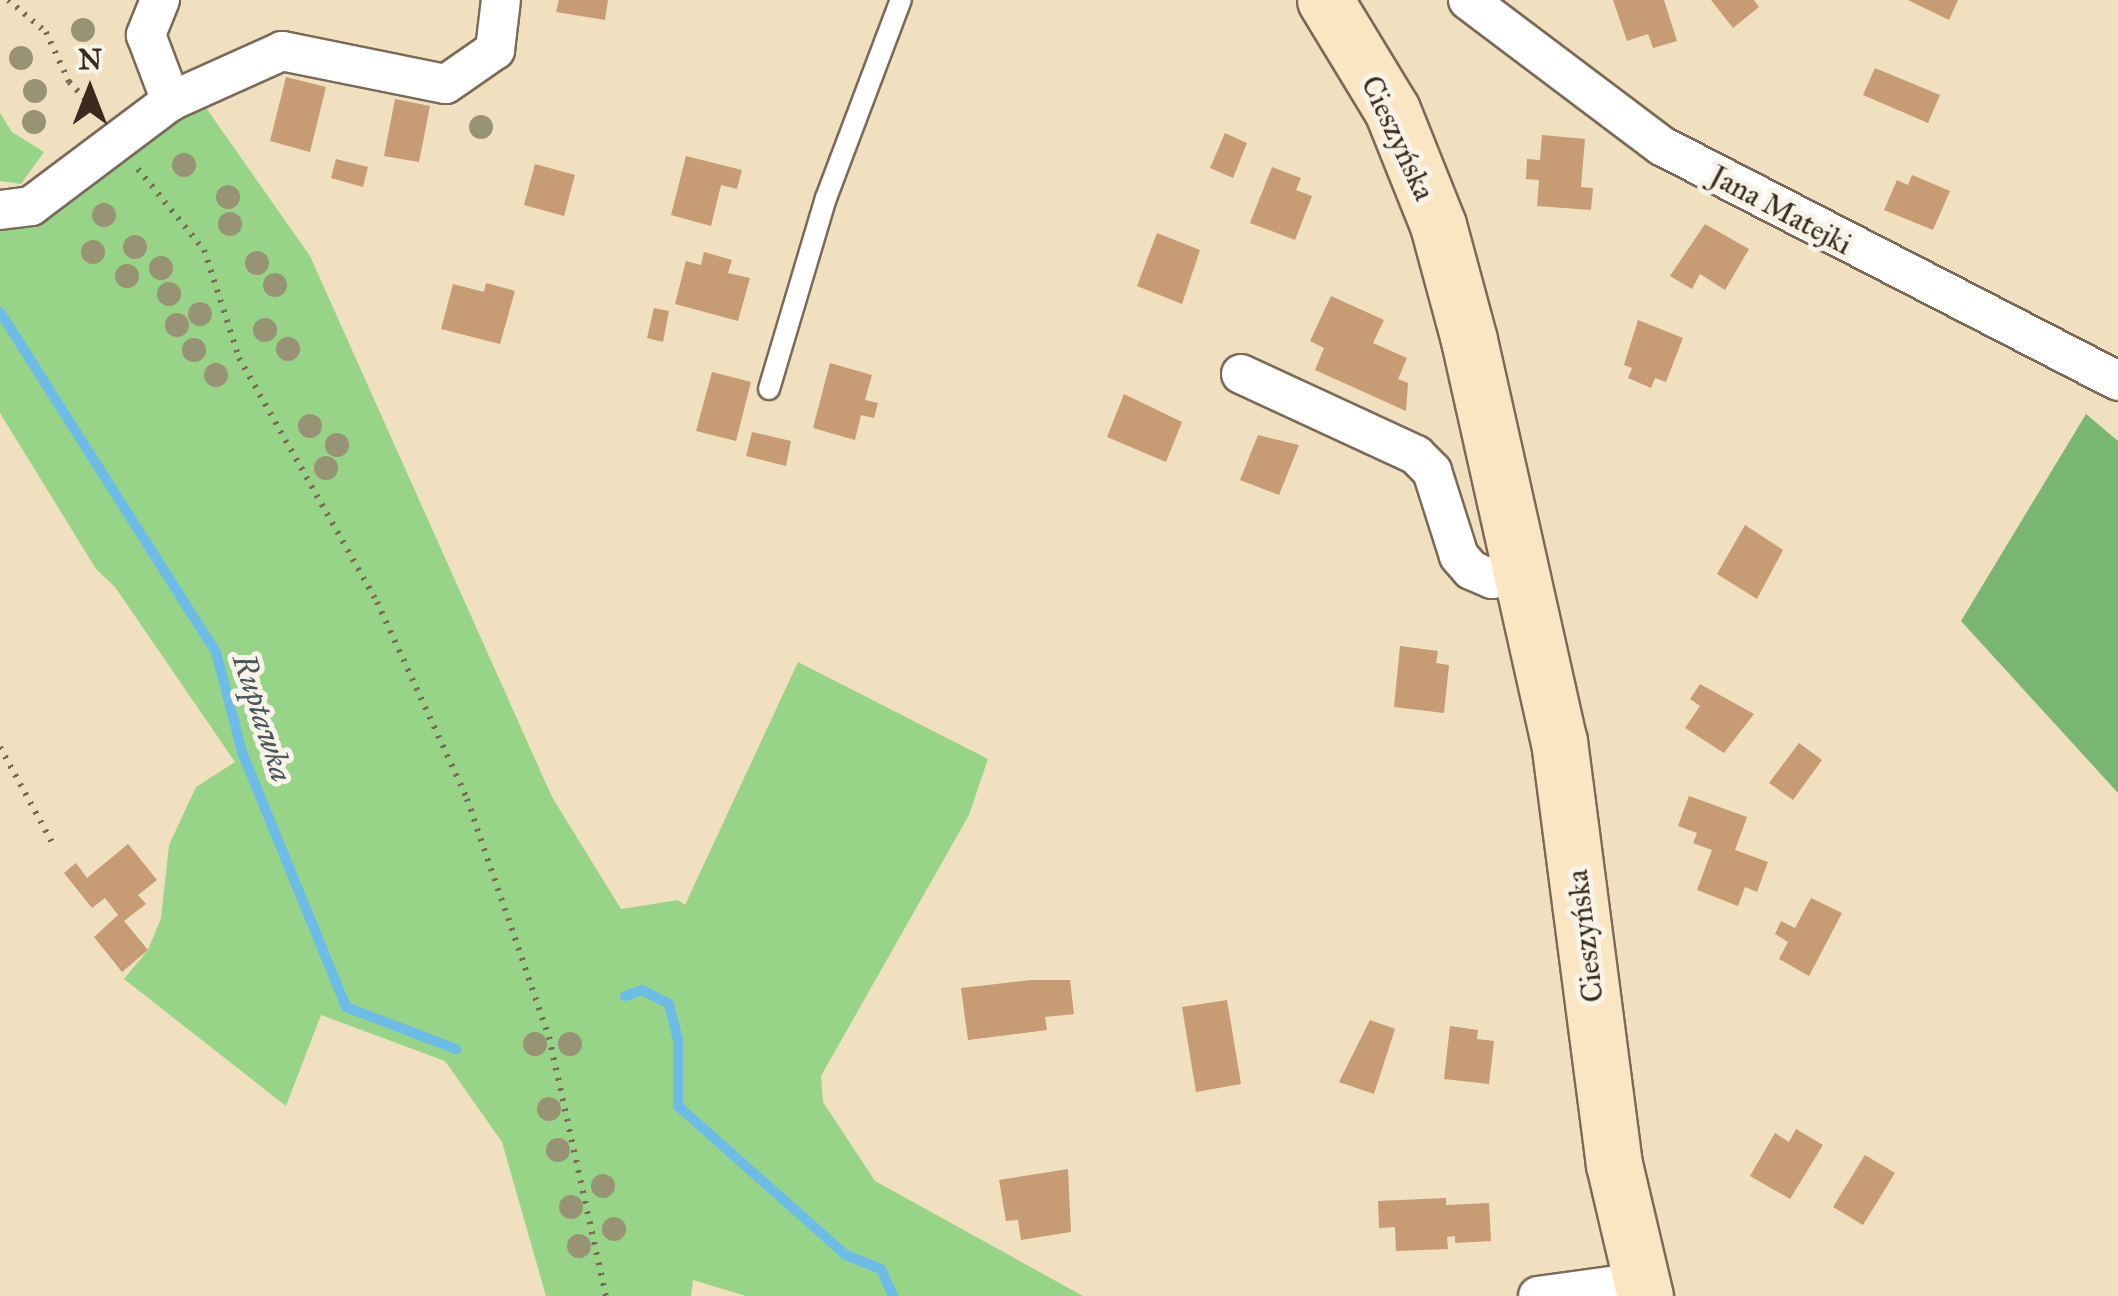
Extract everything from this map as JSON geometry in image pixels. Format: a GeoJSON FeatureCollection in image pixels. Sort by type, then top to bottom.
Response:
{"type":"FeatureCollection","features":[{"type":"Feature","properties":{"kind":"main road","name":"Cieszyńska"},"geometry":{"type":"LineString","coordinates":[[1325,0],[1392,110],[1438,226],[1524,575],[1560,740],[1614,1164],[1642,1289]]}},
{"type":"Feature","properties":{"kind":"street"},"geometry":{"type":"LineString","coordinates":[[160,0],[146,36],[171,102]]}},
{"type":"Feature","properties":{"kind":"street"},"geometry":{"type":"LineString","coordinates":[[0,210],[30,206],[171,102],[282,51],[446,84],[494,50],[501,0]]}},
{"type":"Feature","properties":{"kind":"street","name":"Jana Matejki"},"geometry":{"type":"LineString","coordinates":[[1468,0],[1662,146],[2118,381]]}},
{"type":"Feature","properties":{"kind":"street"},"geometry":{"type":"LineString","coordinates":[[1241,374],[1416,455],[1432,470],[1459,556],[1471,570],[1492,579],[1524,575]]}},
{"type":"Feature","properties":{"kind":"street"},"geometry":{"type":"LineString","coordinates":[[1538,1296],[1642,1289]]}},
{"type":"Feature","properties":{"kind":"lane"},"geometry":{"type":"LineString","coordinates":[[770,389],[826,198],[901,0]]}},
{"type":"Feature","properties":{"kind":"path"},"geometry":{"type":"LineString","coordinates":[[8,0],[46,32],[69,82],[109,126]]}},
{"type":"Feature","properties":{"kind":"path"},"geometry":{"type":"LineString","coordinates":[[136,166],[158,201],[204,250],[240,358],[377,602],[452,765],[549,1037],[606,1296]]}},
{"type":"Feature","properties":{"kind":"path"},"geometry":{"type":"LineString","coordinates":[[0,747],[55,848]]}},
{"type":"Feature","properties":{"kind":"green space"},"geometry":{"type":"Polygon","coordinates":[[[204,105],[310,256],[552,797],[621,909],[678,900],[685,905],[798,662],[988,759],[969,815],[821,1076],[823,1102],[875,1181],[1083,1296],[746,1296],[693,1280],[691,1296],[546,1296],[502,1142],[445,1061],[321,1015],[286,1106],[124,979],[148,950],[161,918],[169,845],[196,787],[235,762],[115,587],[96,569],[0,413],[0,217],[204,105]]]}},
{"type":"Feature","properties":{"kind":"green space"},"geometry":{"type":"Polygon","coordinates":[[[0,113],[12,132],[44,152],[21,184],[0,181],[0,113]]]}},
{"type":"Feature","properties":{"kind":"green space"},"geometry":{"type":"Polygon","coordinates":[[[2086,414],[2118,441],[2118,793],[1961,621],[2086,414]]]}},
{"type":"Feature","properties":{"kind":"building"},"geometry":{"type":"Polygon","coordinates":[[[559,0],[608,0],[605,20],[556,12],[559,0]]]}},
{"type":"Feature","properties":{"kind":"building"},"geometry":{"type":"Polygon","coordinates":[[[1613,0],[1664,0],[1677,41],[1653,48],[1648,34],[1627,41],[1613,0]]]}},
{"type":"Feature","properties":{"kind":"building"},"geometry":{"type":"Polygon","coordinates":[[[1711,0],[1754,0],[1759,7],[1733,28],[1711,0]]]}},
{"type":"Feature","properties":{"kind":"building"},"geometry":{"type":"Polygon","coordinates":[[[1908,0],[1958,0],[1949,20],[1908,0]]]}},
{"type":"Feature","properties":{"kind":"building"},"geometry":{"type":"Polygon","coordinates":[[[1875,68],[1940,95],[1928,123],[1863,95],[1875,68]]]}},
{"type":"Feature","properties":{"kind":"building"},"geometry":{"type":"Polygon","coordinates":[[[286,77],[326,87],[310,152],[270,141],[286,77]]]}},
{"type":"Feature","properties":{"kind":"building"},"geometry":{"type":"Polygon","coordinates":[[[395,99],[430,106],[419,162],[384,156],[395,99]]]}},
{"type":"Feature","properties":{"kind":"building"},"geometry":{"type":"Polygon","coordinates":[[[1225,133],[1247,143],[1233,178],[1210,168],[1225,133]]]}},
{"type":"Feature","properties":{"kind":"building"},"geometry":{"type":"Polygon","coordinates":[[[1542,135],[1585,139],[1581,187],[1593,188],[1591,210],[1537,206],[1539,180],[1526,179],[1527,159],[1540,160],[1542,135]]]}},
{"type":"Feature","properties":{"kind":"building"},"geometry":{"type":"Polygon","coordinates":[[[686,156],[742,170],[737,189],[721,185],[711,226],[671,215],[686,156]]]}},
{"type":"Feature","properties":{"kind":"building"},"geometry":{"type":"Polygon","coordinates":[[[336,159],[368,167],[363,187],[331,178],[336,159]]]}},
{"type":"Feature","properties":{"kind":"building"},"geometry":{"type":"Polygon","coordinates":[[[535,164],[575,175],[564,216],[524,205],[535,164]]]}},
{"type":"Feature","properties":{"kind":"building"},"geometry":{"type":"Polygon","coordinates":[[[1272,167],[1301,178],[1296,190],[1312,196],[1295,240],[1250,223],[1272,167]]]}},
{"type":"Feature","properties":{"kind":"building"},"geometry":{"type":"Polygon","coordinates":[[[1912,175],[1950,191],[1933,230],[1884,210],[1897,180],[1908,185],[1912,175]]]}},
{"type":"Feature","properties":{"kind":"building"},"geometry":{"type":"Polygon","coordinates":[[[1705,224],[1749,249],[1725,290],[1700,274],[1692,289],[1670,276],[1705,224]]]}},
{"type":"Feature","properties":{"kind":"building"},"geometry":{"type":"Polygon","coordinates":[[[1157,233],[1200,250],[1182,304],[1137,286],[1157,233]]]}},
{"type":"Feature","properties":{"kind":"building"},"geometry":{"type":"Polygon","coordinates":[[[704,252],[732,260],[728,273],[750,278],[738,321],[675,304],[686,261],[701,265],[704,252]]]}},
{"type":"Feature","properties":{"kind":"building"},"geometry":{"type":"Polygon","coordinates":[[[486,283],[515,291],[500,344],[441,329],[453,284],[484,292],[486,283]]]}},
{"type":"Feature","properties":{"kind":"building"},"geometry":{"type":"Polygon","coordinates":[[[1331,296],[1384,320],[1373,343],[1407,358],[1398,379],[1408,383],[1406,411],[1315,370],[1324,348],[1310,341],[1331,296]]]}},
{"type":"Feature","properties":{"kind":"building"},"geometry":{"type":"Polygon","coordinates":[[[654,308],[669,311],[663,342],[647,338],[654,308]]]}},
{"type":"Feature","properties":{"kind":"building"},"geometry":{"type":"Polygon","coordinates":[[[1638,320],[1683,338],[1666,382],[1655,378],[1651,388],[1628,378],[1632,368],[1624,365],[1638,320]]]}},
{"type":"Feature","properties":{"kind":"building"},"geometry":{"type":"Polygon","coordinates":[[[830,363],[872,375],[865,400],[878,403],[874,418],[861,415],[855,440],[813,428],[830,363]]]}},
{"type":"Feature","properties":{"kind":"building"},"geometry":{"type":"Polygon","coordinates":[[[712,372],[751,382],[736,441],[696,431],[712,372]]]}},
{"type":"Feature","properties":{"kind":"building"},"geometry":{"type":"Polygon","coordinates":[[[1124,394],[1182,422],[1166,462],[1107,437],[1124,394]]]}},
{"type":"Feature","properties":{"kind":"building"},"geometry":{"type":"Polygon","coordinates":[[[752,432],[791,441],[786,466],[746,456],[752,432]]]}},
{"type":"Feature","properties":{"kind":"building"},"geometry":{"type":"Polygon","coordinates":[[[1258,435],[1299,445],[1279,495],[1240,480],[1258,435]]]}},
{"type":"Feature","properties":{"kind":"building"},"geometry":{"type":"Polygon","coordinates":[[[1745,525],[1783,550],[1757,599],[1717,574],[1745,525]]]}},
{"type":"Feature","properties":{"kind":"building"},"geometry":{"type":"Polygon","coordinates":[[[1400,646],[1438,651],[1436,663],[1449,665],[1444,713],[1394,707],[1400,646]]]}},
{"type":"Feature","properties":{"kind":"building"},"geometry":{"type":"Polygon","coordinates":[[[1700,684],[1754,714],[1724,753],[1685,728],[1700,706],[1690,699],[1700,684]]]}},
{"type":"Feature","properties":{"kind":"building"},"geometry":{"type":"Polygon","coordinates":[[[1799,743],[1822,760],[1793,800],[1769,783],[1799,743]]]}},
{"type":"Feature","properties":{"kind":"building"},"geometry":{"type":"Polygon","coordinates":[[[1689,796],[1747,817],[1735,850],[1768,862],[1757,892],[1745,887],[1738,906],[1697,890],[1712,850],[1693,843],[1697,833],[1678,826],[1689,796]]]}},
{"type":"Feature","properties":{"kind":"building"},"geometry":{"type":"Polygon","coordinates":[[[128,844],[157,880],[138,895],[146,904],[124,921],[148,950],[122,972],[94,937],[118,915],[105,898],[92,908],[64,873],[76,863],[87,878],[128,844]]]}},
{"type":"Feature","properties":{"kind":"building"},"geometry":{"type":"Polygon","coordinates":[[[1811,898],[1842,913],[1809,976],[1779,959],[1788,942],[1775,934],[1781,921],[1795,928],[1811,898]]]}},
{"type":"Feature","properties":{"kind":"building"},"geometry":{"type":"Polygon","coordinates":[[[1070,980],[1074,1014],[1045,1017],[1047,1030],[968,1040],[961,988],[1070,980]]]}},
{"type":"Feature","properties":{"kind":"building"},"geometry":{"type":"Polygon","coordinates":[[[1227,1000],[1241,1084],[1196,1092],[1182,1007],[1227,1000]]]}},
{"type":"Feature","properties":{"kind":"building"},"geometry":{"type":"Polygon","coordinates":[[[1370,1020],[1395,1029],[1374,1094],[1339,1082],[1370,1020]]]}},
{"type":"Feature","properties":{"kind":"building"},"geometry":{"type":"Polygon","coordinates":[[[1450,1026],[1478,1030],[1477,1039],[1494,1041],[1489,1084],[1444,1079],[1450,1026]]]}},
{"type":"Feature","properties":{"kind":"building"},"geometry":{"type":"Polygon","coordinates":[[[1796,1129],[1823,1145],[1790,1199],[1750,1176],[1775,1133],[1789,1142],[1796,1129]]]}},
{"type":"Feature","properties":{"kind":"building"},"geometry":{"type":"Polygon","coordinates":[[[1865,1155],[1895,1173],[1863,1225],[1833,1207],[1865,1155]]]}},
{"type":"Feature","properties":{"kind":"building"},"geometry":{"type":"Polygon","coordinates":[[[1068,1169],[1071,1232],[1021,1240],[1018,1220],[1006,1221],[999,1180],[1068,1169]]]}},
{"type":"Feature","properties":{"kind":"building"},"geometry":{"type":"Polygon","coordinates":[[[1446,1198],[1446,1205],[1489,1203],[1491,1241],[1455,1243],[1455,1236],[1447,1237],[1448,1249],[1396,1251],[1395,1227],[1379,1228],[1378,1201],[1446,1198]]]}},
{"type":"Feature","properties":{"kind":"waterway","name":"Ruptawka"},"geometry":{"type":"LineString","coordinates":[[0,312],[216,652],[242,752],[346,1007],[456,1049]]}},
{"type":"Feature","properties":{"kind":"waterway","name":"Ruptawka"},"geometry":{"type":"LineString","coordinates":[[625,996],[642,990],[669,1004],[678,1041],[678,1106],[846,1255],[881,1269],[893,1296]]}}]}
